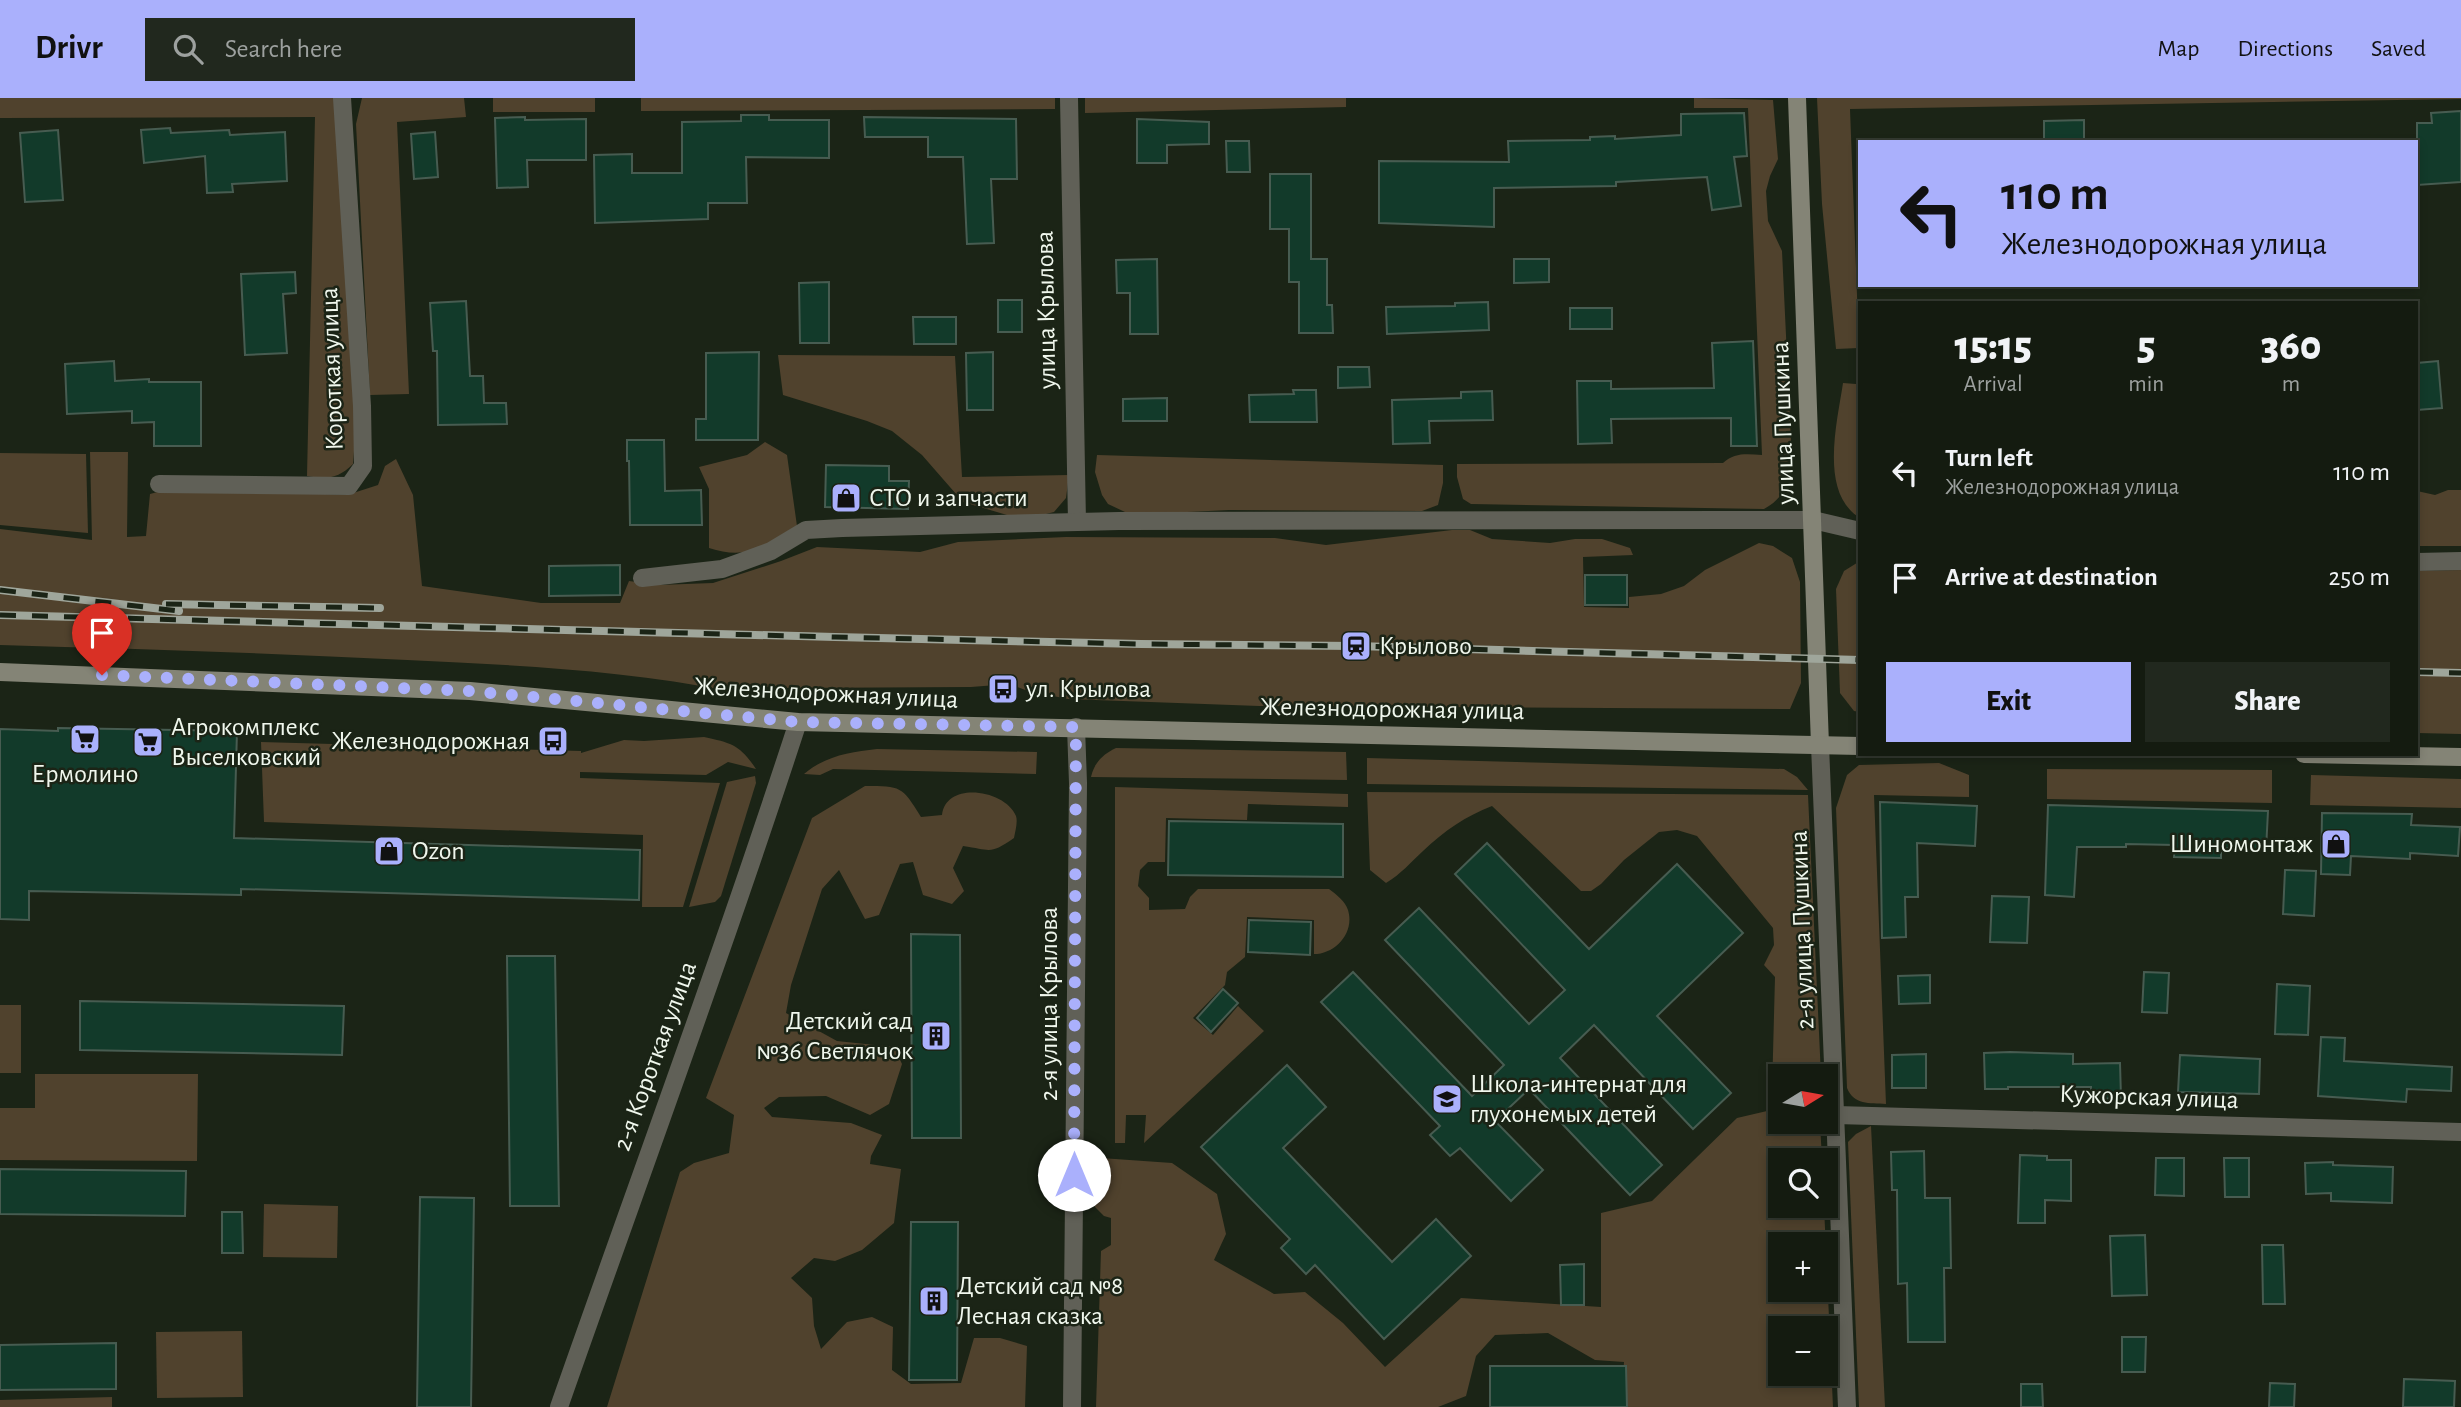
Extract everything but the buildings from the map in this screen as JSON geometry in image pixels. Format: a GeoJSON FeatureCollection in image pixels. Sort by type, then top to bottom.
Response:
{"type":"FeatureCollection","features":[{"type":"Feature","properties":{"kind":"main road","name":"улица Пушкина"},"geometry":{"type":"LineString","coordinates":[[1797,98],[1820,745]]}},
{"type":"Feature","properties":{"kind":"main road","name":"Железнодорожная улица"},"geometry":{"type":"LineString","coordinates":[[0,672],[470,691],[798,722],[1858,746]]}},
{"type":"Feature","properties":{"kind":"main road"},"geometry":{"type":"LineString","coordinates":[[2409,756],[2461,757]]}},
{"type":"Feature","properties":{"kind":"street","name":"Короткая улица"},"geometry":{"type":"LineString","coordinates":[[159,484],[349,486],[363,466],[359,341],[342,98]]}},
{"type":"Feature","properties":{"kind":"street","name":"улица Крылова"},"geometry":{"type":"LineString","coordinates":[[1069,98],[1077,522]]}},
{"type":"Feature","properties":{"kind":"street"},"geometry":{"type":"LineString","coordinates":[[642,578],[722,569],[771,551],[806,530],[1077,522],[1813,520],[1858,531]]}},
{"type":"Feature","properties":{"kind":"street"},"geometry":{"type":"LineString","coordinates":[[2418,562],[2461,561]]}},
{"type":"Feature","properties":{"kind":"street","name":"2-я Короткая улица"},"geometry":{"type":"LineString","coordinates":[[559,1407],[736,911],[798,722]]}},
{"type":"Feature","properties":{"kind":"street","name":"2-я улица Крылова"},"geometry":{"type":"LineString","coordinates":[[1072,1407],[1076,727]]}},
{"type":"Feature","properties":{"kind":"street","name":"2-я улица Пушкина"},"geometry":{"type":"LineString","coordinates":[[1820,745],[1834,1064]]}},
{"type":"Feature","properties":{"kind":"street","name":"Кужорская улица"},"geometry":{"type":"LineString","coordinates":[[1838,1115],[2461,1132]]}},
{"type":"Feature","properties":{"kind":"street","name":"2-я улица Пушкина"},"geometry":{"type":"LineString","coordinates":[[1837,1134],[1847,1407]]}},
{"type":"Feature","properties":{"kind":"shaded area"},"geometry":{"type":"Polygon","coordinates":[[[0,98],[334,98],[356,426],[353,464],[332,477],[307,476],[315,117],[0,118],[0,98]]]}},
{"type":"Feature","properties":{"kind":"shaded area"},"geometry":{"type":"Polygon","coordinates":[[[362,98],[464,98],[466,117],[397,122],[409,394],[370,395],[356,124],[362,98]]]}},
{"type":"Feature","properties":{"kind":"shaded area"},"geometry":{"type":"Polygon","coordinates":[[[493,98],[595,98],[595,112],[493,112],[493,98]]]}},
{"type":"Feature","properties":{"kind":"shaded area"},"geometry":{"type":"Polygon","coordinates":[[[641,98],[1055,98],[1055,109],[641,111],[641,98]]]}},
{"type":"Feature","properties":{"kind":"shaded area"},"geometry":{"type":"Polygon","coordinates":[[[1085,98],[1346,98],[1346,107],[1085,113],[1085,98]]]}},
{"type":"Feature","properties":{"kind":"shaded area"},"geometry":{"type":"Polygon","coordinates":[[[1694,98],[1773,100],[1778,159],[1766,191],[1768,221],[1782,251],[1792,462],[1784,489],[1771,505],[1764,509],[1471,504],[1463,499],[1457,477],[1457,464],[1723,463],[1736,455],[1762,455],[1748,108],[1694,108],[1694,98]]]}},
{"type":"Feature","properties":{"kind":"shaded area"},"geometry":{"type":"Polygon","coordinates":[[[1817,98],[2461,98],[1850,109],[1858,348],[1836,349],[1822,204],[1817,98]]]}},
{"type":"Feature","properties":{"kind":"shaded area"},"geometry":{"type":"Polygon","coordinates":[[[778,355],[955,356],[962,477],[1069,475],[1066,498],[1054,512],[1038,516],[1007,515],[963,502],[922,455],[892,431],[783,395],[778,355]]]}},
{"type":"Feature","properties":{"kind":"shaded area"},"geometry":{"type":"Polygon","coordinates":[[[1843,383],[1856,384],[1858,516],[1847,507],[1839,492],[1835,475],[1835,437],[1843,383]]]}},
{"type":"Feature","properties":{"kind":"shaded area"},"geometry":{"type":"Polygon","coordinates":[[[765,442],[787,455],[797,526],[755,550],[733,553],[709,548],[709,489],[699,467],[747,455],[765,442]]]}},
{"type":"Feature","properties":{"kind":"shaded area"},"geometry":{"type":"Polygon","coordinates":[[[90,452],[128,452],[127,537],[146,536],[150,494],[176,487],[347,495],[378,485],[385,466],[396,459],[413,495],[422,586],[541,603],[620,603],[629,581],[658,585],[713,583],[817,547],[920,552],[958,542],[1066,537],[1275,538],[1326,545],[1470,530],[1492,539],[1550,543],[1602,539],[1630,548],[1633,555],[1583,557],[1584,607],[1629,608],[1629,597],[1661,594],[1684,586],[1705,570],[1759,543],[1773,546],[1792,558],[1800,582],[1801,683],[1790,709],[1259,706],[1068,699],[1028,691],[1009,684],[971,687],[784,688],[732,685],[728,691],[609,673],[528,666],[305,655],[0,645],[0,529],[92,540],[90,452]]]}},
{"type":"Feature","properties":{"kind":"shaded area"},"geometry":{"type":"Polygon","coordinates":[[[0,453],[86,454],[88,533],[0,525],[0,453]]]}},
{"type":"Feature","properties":{"kind":"shaded area"},"geometry":{"type":"Polygon","coordinates":[[[1097,455],[1443,465],[1443,483],[1438,505],[1422,511],[1229,510],[1146,514],[1125,512],[1108,504],[1102,495],[1095,472],[1097,455]]]}},
{"type":"Feature","properties":{"kind":"shaded area"},"geometry":{"type":"Polygon","coordinates":[[[2448,490],[2461,490],[2461,546],[2418,546],[2418,491],[2435,495],[2448,490]]]}},
{"type":"Feature","properties":{"kind":"shaded area"},"geometry":{"type":"Polygon","coordinates":[[[1858,562],[1858,712],[1854,711],[1840,693],[1836,589],[1844,571],[1858,562]]]}},
{"type":"Feature","properties":{"kind":"shaded area"},"geometry":{"type":"Polygon","coordinates":[[[2461,570],[2461,734],[2418,733],[2418,571],[2461,570]]]}},
{"type":"Feature","properties":{"kind":"shaded area"},"geometry":{"type":"Polygon","coordinates":[[[704,737],[734,746],[756,769],[728,762],[706,775],[580,772],[580,778],[720,783],[683,907],[642,907],[643,835],[264,822],[261,742],[581,753],[624,740],[704,737]]]}},
{"type":"Feature","properties":{"kind":"shaded area"},"geometry":{"type":"Polygon","coordinates":[[[1116,748],[1346,752],[1347,780],[1091,777],[1100,760],[1116,748]]]}},
{"type":"Feature","properties":{"kind":"shaded area"},"geometry":{"type":"Polygon","coordinates":[[[877,749],[1037,752],[1036,774],[833,769],[820,775],[804,774],[829,759],[877,749]]]}},
{"type":"Feature","properties":{"kind":"shaded area"},"geometry":{"type":"Polygon","coordinates":[[[1367,758],[1784,769],[1797,777],[1808,790],[1367,784],[1367,758]]]}},
{"type":"Feature","properties":{"kind":"shaded area"},"geometry":{"type":"Polygon","coordinates":[[[1939,763],[1969,775],[1969,797],[1874,795],[1886,1104],[1863,1102],[1854,1098],[1847,1088],[1836,808],[1847,775],[1859,765],[1939,763]]]}},
{"type":"Feature","properties":{"kind":"shaded area"},"geometry":{"type":"Polygon","coordinates":[[[2047,769],[2272,770],[2272,803],[2047,799],[2047,769]]]}},
{"type":"Feature","properties":{"kind":"shaded area"},"geometry":{"type":"Polygon","coordinates":[[[2311,775],[2461,779],[2461,808],[2310,805],[2311,775]]]}},
{"type":"Feature","properties":{"kind":"shaded area"},"geometry":{"type":"Polygon","coordinates":[[[755,776],[756,783],[721,896],[715,902],[689,907],[727,782],[755,776]]]}},
{"type":"Feature","properties":{"kind":"shaded area"},"geometry":{"type":"Polygon","coordinates":[[[865,786],[886,786],[899,790],[921,817],[942,815],[946,804],[965,793],[989,795],[1010,807],[1017,821],[1014,838],[1000,847],[985,850],[963,846],[953,868],[964,891],[952,904],[923,895],[913,862],[900,864],[879,915],[865,919],[839,870],[822,889],[791,985],[786,1013],[837,1041],[894,1047],[902,1064],[889,1104],[870,1115],[826,1096],[779,1097],[764,1108],[772,1117],[851,1123],[882,1135],[871,1156],[870,1164],[901,1169],[894,1223],[862,1250],[835,1261],[814,1258],[791,1278],[812,1298],[814,1326],[821,1349],[847,1322],[872,1317],[893,1327],[892,1370],[911,1384],[961,1383],[974,1338],[1000,1338],[1027,1346],[1025,1407],[607,1407],[680,1172],[694,1163],[729,1153],[734,1115],[706,1098],[812,818],[865,786]]]}},
{"type":"Feature","properties":{"kind":"shaded area"},"geometry":{"type":"Polygon","coordinates":[[[1115,787],[1348,794],[1348,807],[1248,804],[1247,820],[1166,818],[1165,862],[1148,862],[1140,870],[1138,886],[1149,898],[1149,910],[1185,909],[1190,897],[1198,889],[1329,889],[1345,904],[1349,927],[1342,941],[1336,946],[1314,954],[1314,920],[1247,917],[1245,957],[1227,972],[1225,985],[1193,1018],[1213,1035],[1238,1006],[1264,1031],[1144,1143],[1146,1115],[1126,1115],[1125,1143],[1115,1143],[1115,787]]]}},
{"type":"Feature","properties":{"kind":"shaded area"},"geometry":{"type":"Polygon","coordinates":[[[1367,792],[1808,795],[1820,1064],[1773,1064],[1775,977],[1764,965],[1774,945],[1773,928],[1697,836],[1677,830],[1659,832],[1624,860],[1601,884],[1591,891],[1581,891],[1492,806],[1464,819],[1447,831],[1386,883],[1370,870],[1367,792]]]}},
{"type":"Feature","properties":{"kind":"shaded area"},"geometry":{"type":"Polygon","coordinates":[[[0,1005],[21,1005],[21,1073],[0,1073],[0,1005]]]}},
{"type":"Feature","properties":{"kind":"shaded area"},"geometry":{"type":"Polygon","coordinates":[[[35,1074],[198,1074],[197,1161],[0,1160],[0,1108],[35,1108],[35,1074]]]}},
{"type":"Feature","properties":{"kind":"shaded area"},"geometry":{"type":"Polygon","coordinates":[[[1768,1111],[1768,1134],[1821,1134],[1821,1148],[1768,1148],[1768,1218],[1825,1218],[1825,1232],[1768,1232],[1768,1302],[1828,1302],[1829,1316],[1768,1316],[1768,1386],[1832,1386],[1833,1407],[1621,1407],[1624,1362],[1595,1360],[1548,1333],[1495,1335],[1476,1356],[1466,1396],[1438,1407],[1096,1407],[1101,1251],[1111,1245],[1111,1218],[1104,1216],[1095,1207],[1092,1171],[1095,1160],[1101,1158],[1172,1163],[1217,1194],[1226,1234],[1214,1260],[1274,1294],[1305,1292],[1343,1323],[1385,1367],[1461,1298],[1601,1307],[1601,1213],[1652,1201],[1737,1118],[1768,1111]]]}},
{"type":"Feature","properties":{"kind":"shaded area"},"geometry":{"type":"Polygon","coordinates":[[[1871,1126],[1885,1407],[1859,1407],[1848,1142],[1871,1126]]]}},
{"type":"Feature","properties":{"kind":"shaded area"},"geometry":{"type":"Polygon","coordinates":[[[264,1204],[338,1206],[337,1258],[263,1257],[264,1204]]]}},
{"type":"Feature","properties":{"kind":"shaded area"},"geometry":{"type":"Polygon","coordinates":[[[242,1331],[243,1397],[157,1398],[156,1332],[242,1331]]]}},
{"type":"Feature","properties":{"kind":"shaded area"},"geometry":{"type":"Polygon","coordinates":[[[112,1397],[112,1407],[0,1407],[0,1400],[112,1397]]]}},
{"type":"Feature","properties":{"kind":"railway"},"geometry":{"type":"LineString","coordinates":[[0,590],[179,611]]}},
{"type":"Feature","properties":{"kind":"railway"},"geometry":{"type":"LineString","coordinates":[[166,604],[380,608]]}},
{"type":"Feature","properties":{"kind":"railway"},"geometry":{"type":"LineString","coordinates":[[0,615],[1858,660]]}},
{"type":"Feature","properties":{"kind":"railway"},"geometry":{"type":"LineString","coordinates":[[2418,672],[2461,673]]}},
{"type":"Feature","properties":{"kind":"place","name":"СТО и запчасти"},"geometry":{"type":"Point","coordinates":[846,498]}},
{"type":"Feature","properties":{"kind":"place","name":"Крылово"},"geometry":{"type":"Point","coordinates":[1356,646]}},
{"type":"Feature","properties":{"kind":"place","name":"ул. Крылова"},"geometry":{"type":"Point","coordinates":[1003,689]}},
{"type":"Feature","properties":{"kind":"place","name":"Ермолино"},"geometry":{"type":"Point","coordinates":[85,739]}},
{"type":"Feature","properties":{"kind":"place","name":"Железнодорожная"},"geometry":{"type":"Point","coordinates":[553,741]}},
{"type":"Feature","properties":{"kind":"place","name":"Агрокомплекс Выселковский"},"geometry":{"type":"Point","coordinates":[148,742]}},
{"type":"Feature","properties":{"kind":"place","name":"Шиномонтаж"},"geometry":{"type":"Point","coordinates":[2336,844]}},
{"type":"Feature","properties":{"kind":"place","name":"Ozon"},"geometry":{"type":"Point","coordinates":[389,851]}},
{"type":"Feature","properties":{"kind":"place","name":"Детский сад №36 Светлячок"},"geometry":{"type":"Point","coordinates":[936,1036]}},
{"type":"Feature","properties":{"kind":"place","name":"Школа-интернат для глухонемых детей"},"geometry":{"type":"Point","coordinates":[1447,1099]}},
{"type":"Feature","properties":{"kind":"place","name":"Детский сад №8 Лесная сказка"},"geometry":{"type":"Point","coordinates":[934,1301]}},
{"type":"Feature","properties":{"kind":"route"},"geometry":{"type":"LineString","coordinates":[[102,675],[470,691],[743,719],[798,722],[1076,727],[1074,1175]]}}]}
